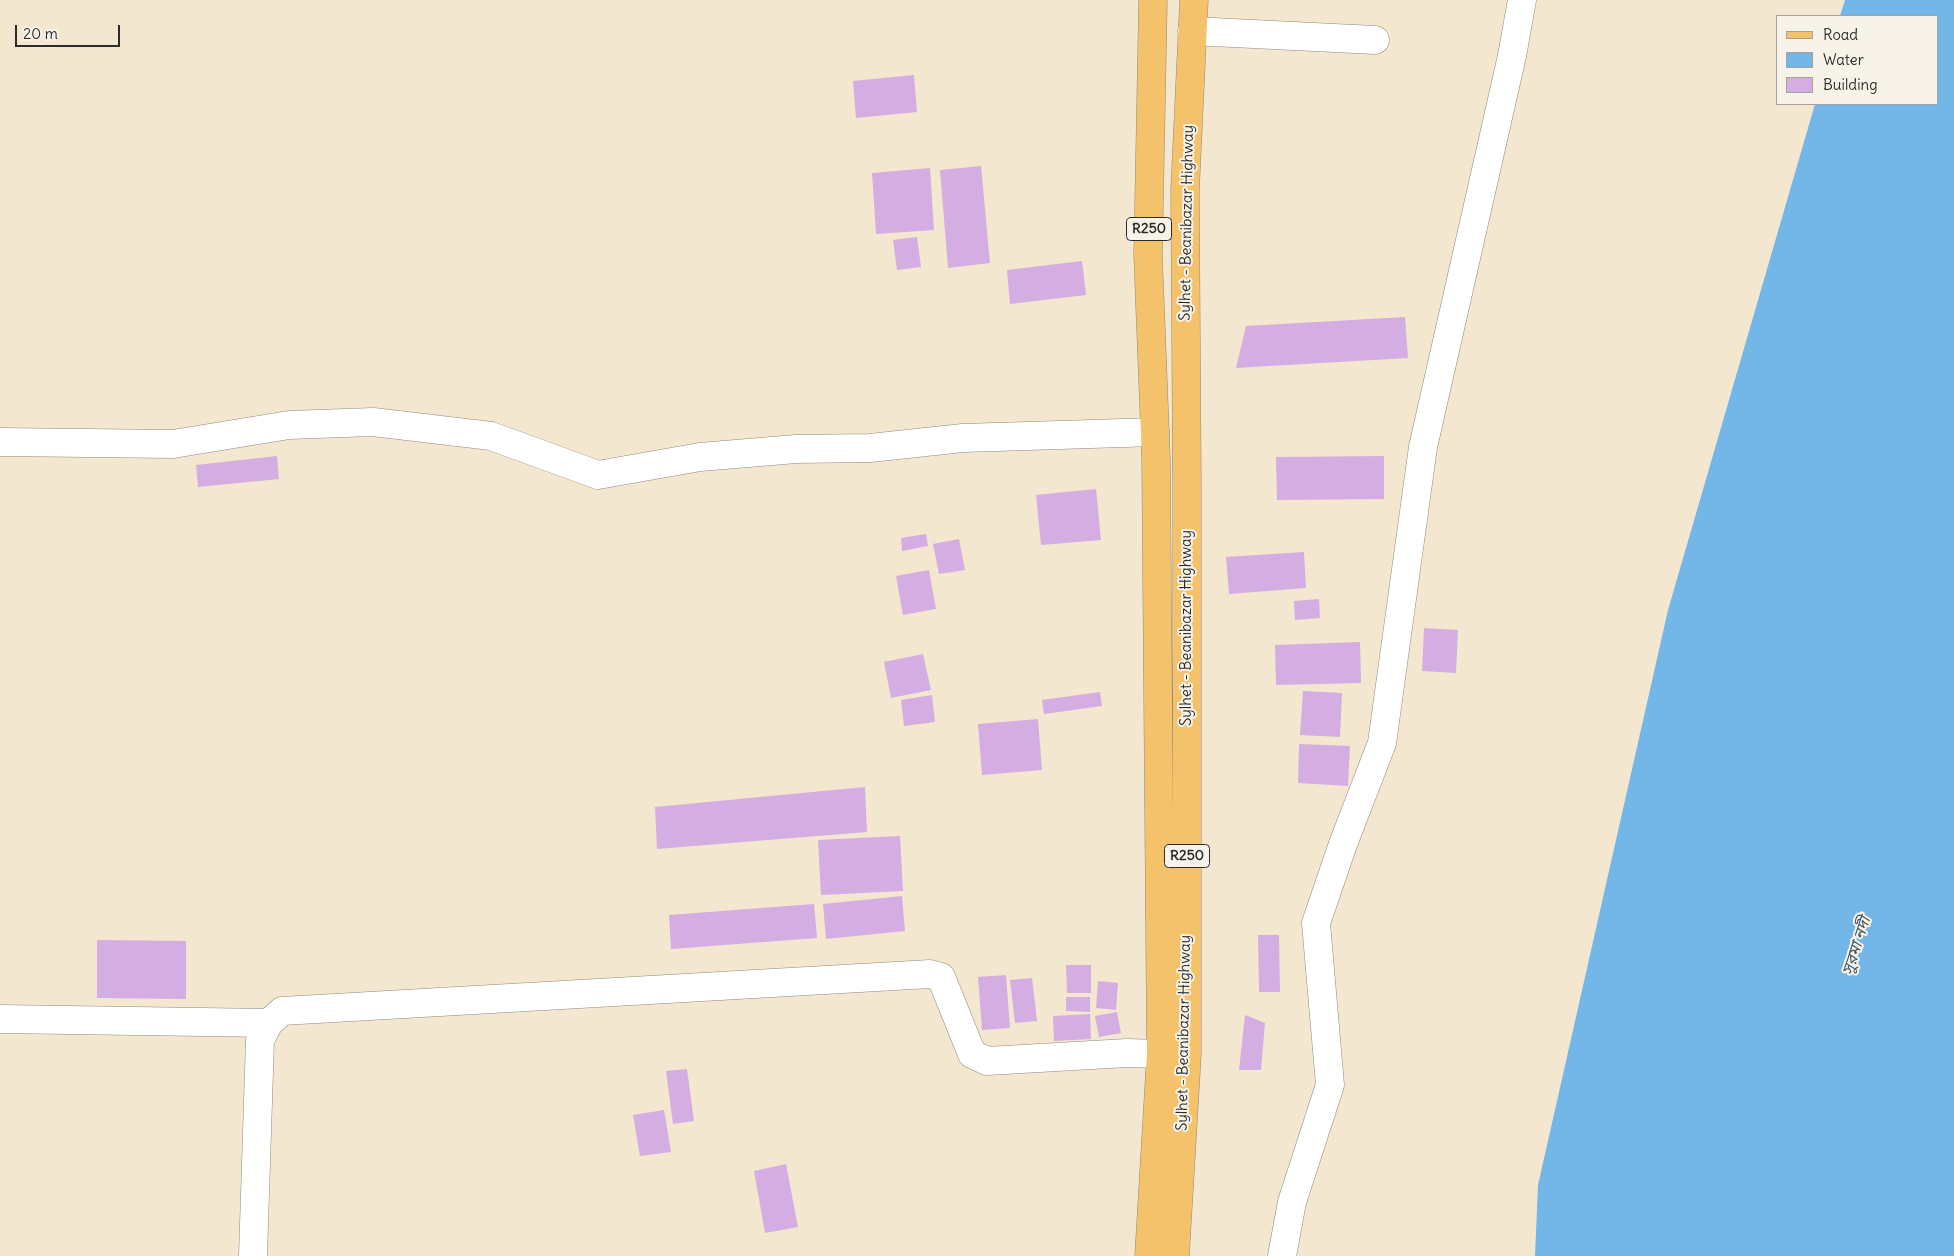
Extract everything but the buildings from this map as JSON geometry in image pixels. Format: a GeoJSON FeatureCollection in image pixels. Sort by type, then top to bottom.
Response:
{"type":"FeatureCollection","features":[{"type":"Feature","properties":{"kind":"main road","name":"Sylhet - Beanibazar Highway"},"geometry":{"type":"LineString","coordinates":[[1149,1256],[1161,1054],[1155,432],[1148,255],[1153,0]]}},
{"type":"Feature","properties":{"kind":"main road","name":"Sylhet - Beanibazar Highway"},"geometry":{"type":"LineString","coordinates":[[1175,1256],[1187,1054],[1188,488],[1185,190],[1194,0]]}},
{"type":"Feature","properties":{"kind":"street"},"geometry":{"type":"LineString","coordinates":[[1282,1256],[1292,1202],[1330,1085],[1316,923],[1343,844],[1382,743],[1423,447],[1522,0]]}},
{"type":"Feature","properties":{"kind":"street"},"geometry":{"type":"LineString","coordinates":[[1192,31],[1376,40]]}},
{"type":"Feature","properties":{"kind":"street"},"geometry":{"type":"LineString","coordinates":[[0,442],[173,444],[289,425],[373,422],[491,436],[598,476],[700,457],[786,450],[870,448],[962,438],[1155,432]]}},
{"type":"Feature","properties":{"kind":"street"},"geometry":{"type":"LineString","coordinates":[[253,1256],[260,1040],[269,1023],[282,1011],[930,974],[941,977],[972,1054],[987,1061],[1127,1053],[1161,1054]]}},
{"type":"Feature","properties":{"kind":"street"},"geometry":{"type":"LineString","coordinates":[[0,1019],[269,1023]]}},
{"type":"Feature","properties":{"kind":"water","name":"সুরমা নদী"},"geometry":{"type":"Polygon","coordinates":[[[1845,0],[1954,0],[1954,1256],[1535,1256],[1538,1185],[1668,610],[1815,105],[1939,105],[1939,15],[1840,15],[1845,0]]]}}]}
